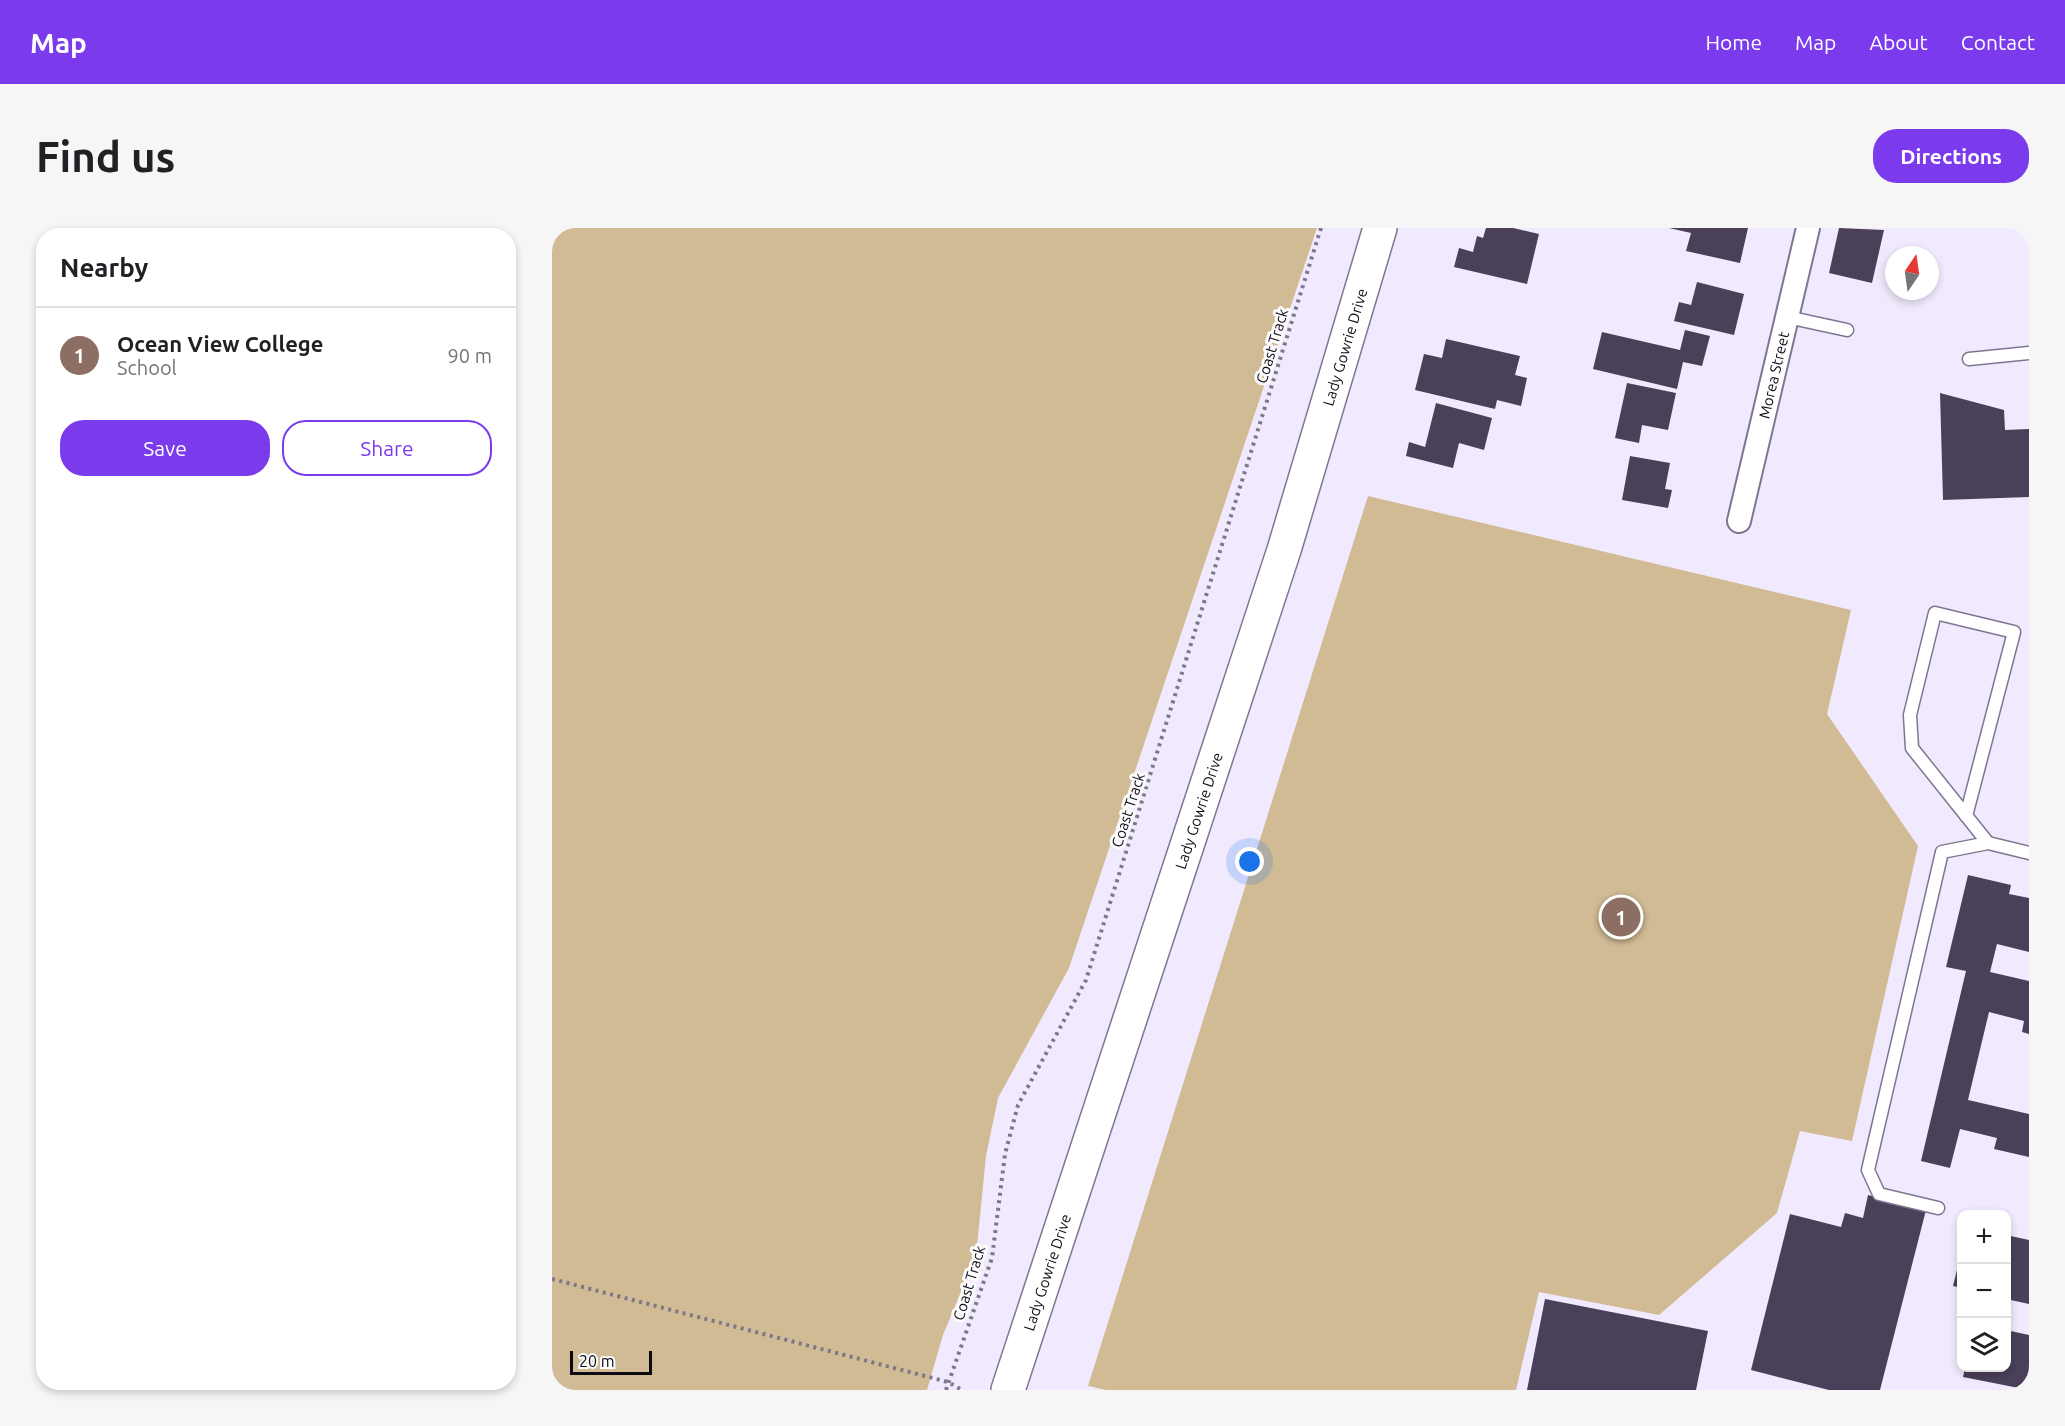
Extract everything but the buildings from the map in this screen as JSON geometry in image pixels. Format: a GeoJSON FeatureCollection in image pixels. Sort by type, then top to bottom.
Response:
{"type":"FeatureCollection","features":[{"type":"Feature","properties":{"kind":"main road","name":"Lady Gowrie Drive"},"geometry":{"type":"LineString","coordinates":[[1008,1390],[1284,550],[1380,228]]}},
{"type":"Feature","properties":{"kind":"street","name":"Morea Street"},"geometry":{"type":"LineString","coordinates":[[1739,521],[1808,228]]}},
{"type":"Feature","properties":{"kind":"lane"},"geometry":{"type":"LineString","coordinates":[[1787,317],[1846,330]]}},
{"type":"Feature","properties":{"kind":"lane"},"geometry":{"type":"LineString","coordinates":[[1969,359],[2029,353]]}},
{"type":"Feature","properties":{"kind":"lane"},"geometry":{"type":"LineString","coordinates":[[1966,816],[2014,632],[1935,614],[1910,715],[1912,748],[1966,816],[1988,843]]}},
{"type":"Feature","properties":{"kind":"lane"},"geometry":{"type":"LineString","coordinates":[[1938,1208],[1879,1194],[1868,1170],[1942,852],[1988,843],[2029,853]]}},
{"type":"Feature","properties":{"kind":"path","name":"Coast Track"},"geometry":{"type":"LineString","coordinates":[[946,1390],[992,1258],[1005,1154],[1018,1105],[1086,980],[1321,228]]}},
{"type":"Feature","properties":{"kind":"path"},"geometry":{"type":"LineString","coordinates":[[552,1279],[948,1382],[962,1390]]}},
{"type":"Feature","properties":{"kind":"shaded area"},"geometry":{"type":"Polygon","coordinates":[[[552,228],[1317,228],[1069,968],[998,1098],[986,1156],[976,1256],[943,1335],[927,1390],[552,1390],[552,228]]]}},
{"type":"Feature","properties":{"kind":"shaded area"},"geometry":{"type":"Polygon","coordinates":[[[1368,496],[1851,610],[1827,714],[1918,846],[1852,1141],[1800,1131],[1777,1213],[1659,1315],[1539,1292],[1516,1390],[1106,1390],[1088,1386],[1368,496]]]}},
{"type":"Feature","properties":{"kind":"place","name":"Ocean View College"},"geometry":{"type":"Point","coordinates":[1621,917]}}]}
